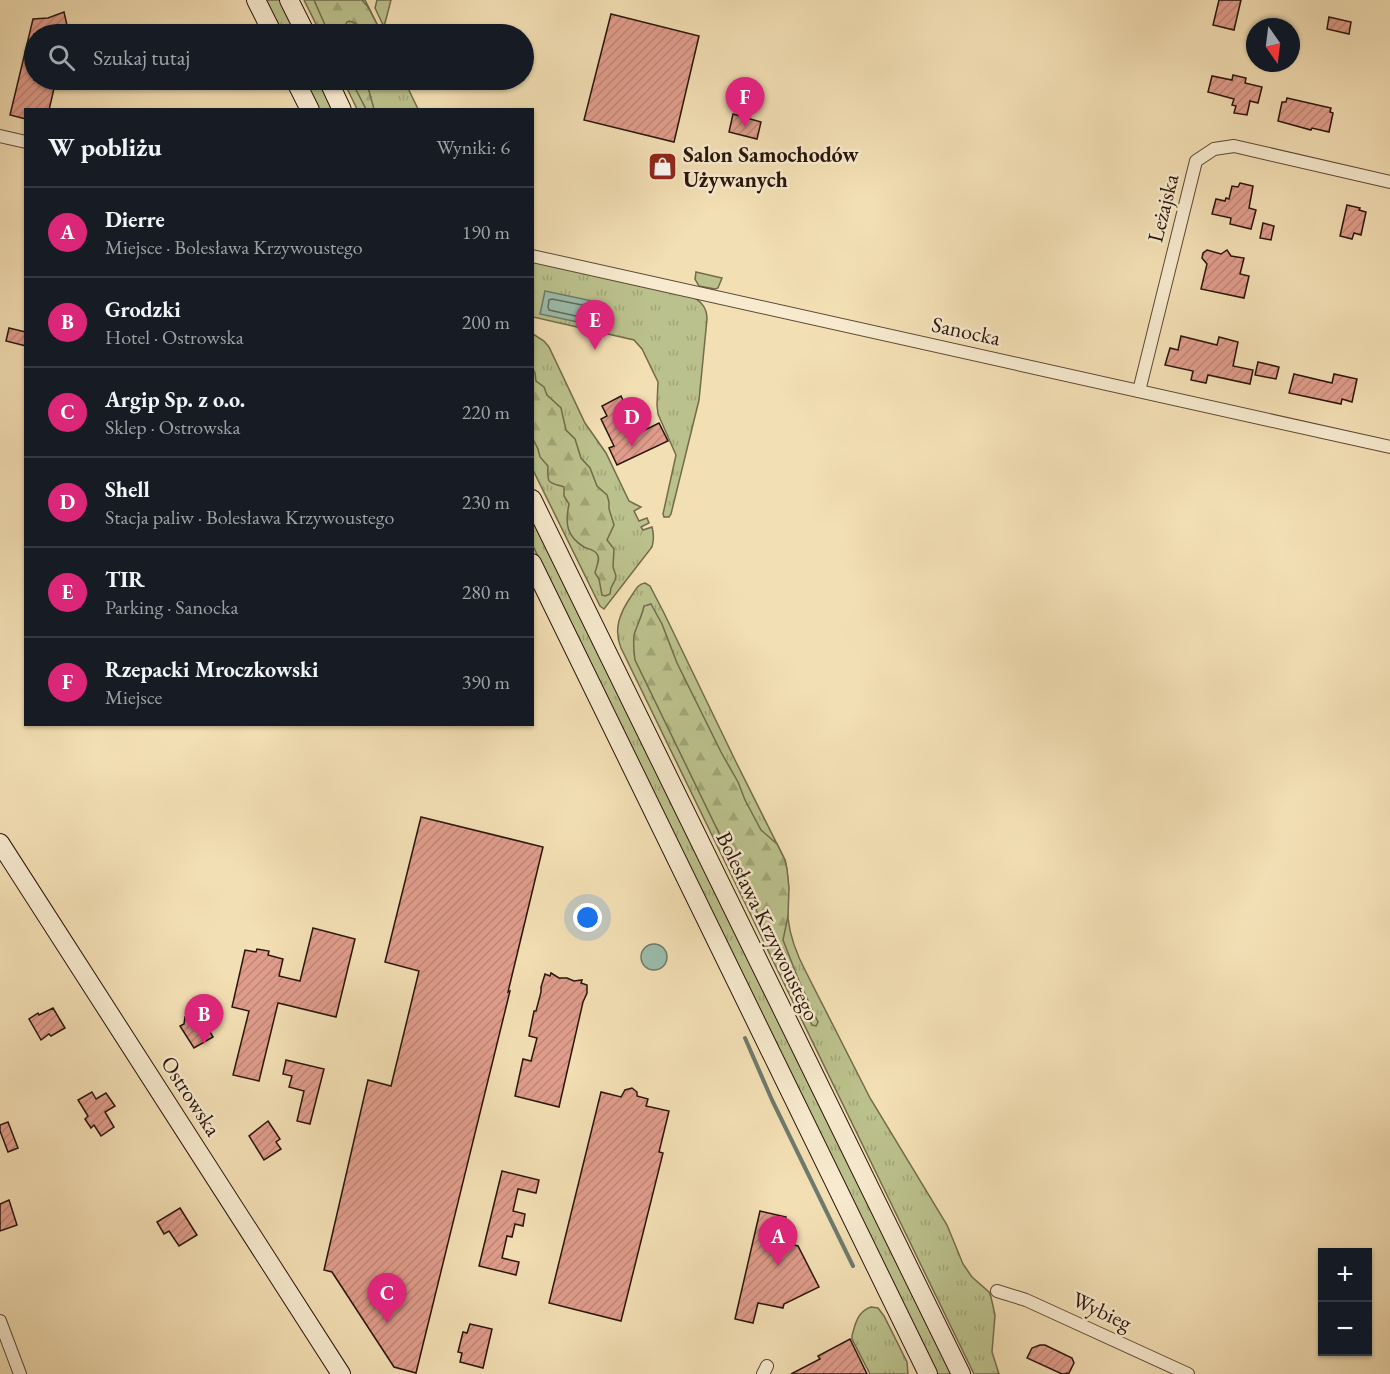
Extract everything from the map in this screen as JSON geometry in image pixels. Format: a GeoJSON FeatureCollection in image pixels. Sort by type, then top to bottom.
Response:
{"type":"FeatureCollection","features":[{"type":"Feature","properties":{"kind":"main road"},"geometry":{"type":"LineString","coordinates":[[256,0],[268,24]]}},
{"type":"Feature","properties":{"kind":"main road"},"geometry":{"type":"LineString","coordinates":[[289,0],[301,24]]}},
{"type":"Feature","properties":{"kind":"main road"},"geometry":{"type":"LineString","coordinates":[[300,90],[309,108]]}},
{"type":"Feature","properties":{"kind":"main road"},"geometry":{"type":"LineString","coordinates":[[333,90],[341,108]]}},
{"type":"Feature","properties":{"kind":"main road","name":"Bolesława Krzywoustego"},"geometry":{"type":"LineString","coordinates":[[534,503],[960,1374]]}},
{"type":"Feature","properties":{"kind":"main road"},"geometry":{"type":"LineString","coordinates":[[534,567],[928,1374]]}},
{"type":"Feature","properties":{"kind":"main road","name":"Ostrowska"},"geometry":{"type":"LineString","coordinates":[[0,843],[341,1374]]}},
{"type":"Feature","properties":{"kind":"street"},"geometry":{"type":"LineString","coordinates":[[0,136],[24,142]]}},
{"type":"Feature","properties":{"kind":"street","name":"Leżajska"},"geometry":{"type":"LineString","coordinates":[[1139,391],[1196,160],[1214,149],[1234,146],[1390,182]]}},
{"type":"Feature","properties":{"kind":"street","name":"Sanocka"},"geometry":{"type":"LineString","coordinates":[[534,256],[1390,447]]}},
{"type":"Feature","properties":{"kind":"street","name":"Wybieg"},"geometry":{"type":"LineString","coordinates":[[997,1291],[1026,1300],[1188,1374]]}},
{"type":"Feature","properties":{"kind":"street"},"geometry":{"type":"LineString","coordinates":[[0,1321],[20,1374]]}},
{"type":"Feature","properties":{"kind":"green space"},"geometry":{"type":"Polygon","coordinates":[[[265,0],[281,0],[293,24],[277,24],[265,0]]]}},
{"type":"Feature","properties":{"kind":"green space"},"geometry":{"type":"Polygon","coordinates":[[[304,0],[365,0],[377,24],[316,24],[304,0]]]}},
{"type":"Feature","properties":{"kind":"green space"},"geometry":{"type":"Polygon","coordinates":[[[314,0],[362,0],[377,24],[356,24],[349,21],[346,24],[325,24],[314,0]]]}},
{"type":"Feature","properties":{"kind":"green space"},"geometry":{"type":"Polygon","coordinates":[[[377,0],[391,0],[385,24],[383,24],[375,8],[377,0]]]}},
{"type":"Feature","properties":{"kind":"green space"},"geometry":{"type":"Polygon","coordinates":[[[309,90],[325,90],[334,108],[318,108],[309,90]]]}},
{"type":"Feature","properties":{"kind":"green space"},"geometry":{"type":"Polygon","coordinates":[[[348,90],[409,90],[418,108],[357,108],[348,90]]]}},
{"type":"Feature","properties":{"kind":"green space"},"geometry":{"type":"Polygon","coordinates":[[[356,90],[369,90],[374,108],[365,108],[356,90]]]}},
{"type":"Feature","properties":{"kind":"green space"},"geometry":{"type":"Polygon","coordinates":[[[534,261],[693,297],[705,309],[707,319],[699,400],[669,517],[664,517],[663,514],[676,455],[658,414],[658,382],[642,349],[634,340],[534,317],[534,261]]]}},
{"type":"Feature","properties":{"kind":"green space"},"geometry":{"type":"Polygon","coordinates":[[[696,272],[722,278],[718,288],[699,286],[695,279],[696,272]]]}},
{"type":"Feature","properties":{"kind":"green space"},"geometry":{"type":"Polygon","coordinates":[[[534,335],[549,347],[585,423],[606,453],[629,501],[641,507],[634,511],[639,521],[647,518],[649,523],[641,527],[643,530],[652,527],[654,537],[652,547],[604,609],[600,606],[534,472],[534,335]]]}},
{"type":"Feature","properties":{"kind":"green space"},"geometry":{"type":"Polygon","coordinates":[[[534,371],[536,381],[561,408],[566,430],[575,439],[581,458],[590,468],[597,486],[607,495],[614,525],[607,540],[614,549],[613,567],[616,576],[610,594],[602,595],[599,579],[595,573],[598,556],[578,543],[570,534],[567,523],[569,504],[564,496],[564,487],[548,479],[548,466],[540,457],[534,441],[534,371]]]}},
{"type":"Feature","properties":{"kind":"green space"},"geometry":{"type":"Polygon","coordinates":[[[534,520],[952,1374],[937,1374],[534,548],[534,520]]]}},
{"type":"Feature","properties":{"kind":"green space"},"geometry":{"type":"Polygon","coordinates":[[[645,583],[650,586],[664,613],[785,860],[788,876],[789,925],[794,946],[803,966],[870,1098],[947,1225],[963,1264],[972,1277],[989,1292],[995,1315],[992,1352],[999,1374],[974,1374],[621,648],[618,627],[621,614],[636,589],[645,583]]]}},
{"type":"Feature","properties":{"kind":"green space"},"geometry":{"type":"Polygon","coordinates":[[[651,604],[662,624],[677,663],[745,800],[761,830],[777,844],[785,860],[789,888],[788,916],[783,940],[818,1022],[816,1026],[812,1025],[635,660],[634,635],[644,606],[651,604]]]}},
{"type":"Feature","properties":{"kind":"green space"},"geometry":{"type":"Polygon","coordinates":[[[871,1307],[878,1308],[884,1316],[907,1362],[908,1374],[870,1374],[852,1336],[860,1315],[871,1307]]]}},
{"type":"Feature","properties":{"kind":"water"},"geometry":{"type":"Polygon","coordinates":[[[545,291],[597,302],[592,325],[540,314],[545,291]]]}},
{"type":"Feature","properties":{"kind":"water"},"geometry":{"type":"Polygon","coordinates":[[[654,944],[663,948],[667,957],[663,966],[654,970],[645,966],[641,957],[645,948],[654,944]]]}},
{"type":"Feature","properties":{"kind":"building"},"geometry":{"type":"Polygon","coordinates":[[[1219,0],[1241,0],[1234,30],[1213,25],[1219,0]]]}},
{"type":"Feature","properties":{"kind":"building"},"geometry":{"type":"Polygon","coordinates":[[[64,12],[67,24],[32,24],[33,19],[48,18],[64,12]]]}},
{"type":"Feature","properties":{"kind":"building"},"geometry":{"type":"Polygon","coordinates":[[[611,14],[699,36],[674,142],[584,120],[611,14]]]}},
{"type":"Feature","properties":{"kind":"building"},"geometry":{"type":"Polygon","coordinates":[[[1329,17],[1351,22],[1349,34],[1327,29],[1329,17]]]}},
{"type":"Feature","properties":{"kind":"building"},"geometry":{"type":"Polygon","coordinates":[[[24,57],[24,90],[54,90],[49,108],[24,108],[24,118],[10,115],[24,57]]]}},
{"type":"Feature","properties":{"kind":"building"},"geometry":{"type":"Polygon","coordinates":[[[1233,75],[1246,78],[1245,83],[1262,87],[1258,103],[1250,101],[1247,115],[1234,113],[1236,106],[1232,105],[1234,99],[1208,92],[1212,76],[1232,80],[1233,75]]]}},
{"type":"Feature","properties":{"kind":"building"},"geometry":{"type":"Polygon","coordinates":[[[1287,98],[1331,108],[1330,112],[1333,113],[1329,132],[1312,128],[1311,130],[1278,121],[1282,102],[1286,102],[1287,98]]]}},
{"type":"Feature","properties":{"kind":"building"},"geometry":{"type":"Polygon","coordinates":[[[733,114],[761,122],[757,139],[729,132],[733,114]]]}},
{"type":"Feature","properties":{"kind":"building"},"geometry":{"type":"Polygon","coordinates":[[[1240,183],[1253,186],[1249,208],[1256,210],[1251,229],[1230,224],[1231,218],[1212,214],[1216,199],[1225,201],[1226,198],[1229,199],[1232,186],[1238,187],[1240,183]]]}},
{"type":"Feature","properties":{"kind":"building"},"geometry":{"type":"Polygon","coordinates":[[[1347,205],[1366,212],[1361,235],[1354,233],[1352,239],[1340,236],[1347,205]]]}},
{"type":"Feature","properties":{"kind":"building"},"geometry":{"type":"Polygon","coordinates":[[[1263,223],[1274,226],[1271,240],[1260,238],[1263,223]]]}},
{"type":"Feature","properties":{"kind":"building"},"geometry":{"type":"Polygon","coordinates":[[[1207,250],[1221,254],[1227,250],[1231,256],[1244,258],[1240,274],[1249,276],[1244,298],[1201,289],[1207,264],[1202,258],[1203,253],[1207,250]]]}},
{"type":"Feature","properties":{"kind":"building"},"geometry":{"type":"Polygon","coordinates":[[[9,328],[24,332],[24,346],[6,341],[9,328]]]}},
{"type":"Feature","properties":{"kind":"building"},"geometry":{"type":"Polygon","coordinates":[[[1181,336],[1217,345],[1219,337],[1238,342],[1233,366],[1253,370],[1250,384],[1208,375],[1206,383],[1191,380],[1193,371],[1165,365],[1170,348],[1178,350],[1181,336]]]}},
{"type":"Feature","properties":{"kind":"building"},"geometry":{"type":"Polygon","coordinates":[[[1258,362],[1279,367],[1276,379],[1255,375],[1258,362]]]}},
{"type":"Feature","properties":{"kind":"building"},"geometry":{"type":"Polygon","coordinates":[[[1294,374],[1332,383],[1334,374],[1357,379],[1352,402],[1342,399],[1341,404],[1289,393],[1294,374]]]}},
{"type":"Feature","properties":{"kind":"building"},"geometry":{"type":"Polygon","coordinates":[[[621,396],[639,433],[659,423],[668,441],[617,465],[609,448],[614,446],[601,419],[607,416],[602,406],[621,396]]]}},
{"type":"Feature","properties":{"kind":"building"},"geometry":{"type":"Polygon","coordinates":[[[421,817],[543,847],[416,1373],[394,1367],[332,1272],[324,1270],[368,1080],[391,1086],[419,971],[385,962],[421,817]]]}},
{"type":"Feature","properties":{"kind":"building"},"geometry":{"type":"Polygon","coordinates":[[[313,928],[355,939],[336,1017],[278,1003],[259,1081],[233,1075],[249,1011],[232,1007],[245,950],[269,951],[268,955],[283,959],[279,976],[300,981],[313,928]]]}},
{"type":"Feature","properties":{"kind":"building"},"geometry":{"type":"Polygon","coordinates":[[[551,973],[559,978],[582,980],[581,983],[587,985],[559,1107],[515,1096],[523,1059],[531,1061],[537,1038],[529,1036],[541,987],[545,974],[550,976],[551,973]]]}},
{"type":"Feature","properties":{"kind":"building"},"geometry":{"type":"Polygon","coordinates":[[[53,1008],[65,1028],[41,1040],[29,1019],[53,1008]]]}},
{"type":"Feature","properties":{"kind":"building"},"geometry":{"type":"Polygon","coordinates":[[[202,1013],[213,1037],[194,1048],[180,1026],[184,1024],[185,1017],[192,1019],[202,1013]]]}},
{"type":"Feature","properties":{"kind":"building"},"geometry":{"type":"Polygon","coordinates":[[[286,1060],[324,1069],[310,1124],[297,1121],[304,1091],[289,1087],[292,1076],[283,1074],[286,1060]]]}},
{"type":"Feature","properties":{"kind":"building"},"geometry":{"type":"Polygon","coordinates":[[[632,1088],[637,1092],[637,1096],[648,1099],[646,1106],[669,1111],[659,1152],[663,1153],[621,1321],[549,1303],[601,1092],[621,1097],[625,1090],[632,1088]]]}},
{"type":"Feature","properties":{"kind":"building"},"geometry":{"type":"Polygon","coordinates":[[[92,1092],[96,1099],[106,1093],[115,1106],[105,1112],[114,1127],[101,1136],[94,1125],[91,1128],[85,1119],[88,1116],[78,1100],[92,1092]]]}},
{"type":"Feature","properties":{"kind":"building"},"geometry":{"type":"Polygon","coordinates":[[[268,1121],[280,1139],[276,1142],[281,1149],[264,1160],[249,1136],[268,1121]]]}},
{"type":"Feature","properties":{"kind":"building"},"geometry":{"type":"Polygon","coordinates":[[[8,1122],[18,1148],[8,1152],[0,1125],[8,1122]]]}},
{"type":"Feature","properties":{"kind":"building"},"geometry":{"type":"Polygon","coordinates":[[[502,1171],[539,1180],[536,1193],[518,1189],[513,1211],[525,1214],[523,1226],[515,1224],[512,1237],[507,1236],[502,1258],[519,1262],[516,1275],[479,1266],[502,1171]]]}},
{"type":"Feature","properties":{"kind":"building"},"geometry":{"type":"Polygon","coordinates":[[[9,1200],[17,1225],[0,1231],[0,1204],[9,1200]]]}},
{"type":"Feature","properties":{"kind":"building"},"geometry":{"type":"Polygon","coordinates":[[[180,1208],[197,1235],[179,1246],[169,1231],[164,1234],[157,1222],[180,1208]]]}},
{"type":"Feature","properties":{"kind":"building"},"geometry":{"type":"Polygon","coordinates":[[[760,1211],[786,1217],[783,1227],[794,1230],[790,1244],[798,1246],[819,1287],[784,1304],[783,1308],[758,1303],[753,1323],[735,1319],[760,1211]]]}},
{"type":"Feature","properties":{"kind":"building"},"geometry":{"type":"Polygon","coordinates":[[[470,1324],[492,1329],[483,1368],[460,1362],[462,1353],[458,1352],[463,1332],[467,1333],[470,1324]]]}},
{"type":"Feature","properties":{"kind":"building"},"geometry":{"type":"Polygon","coordinates":[[[850,1339],[867,1374],[791,1374],[820,1359],[818,1356],[850,1339]]]}},
{"type":"Feature","properties":{"kind":"building"},"geometry":{"type":"Polygon","coordinates":[[[1045,1345],[1072,1358],[1074,1363],[1069,1373],[1062,1374],[1027,1358],[1032,1348],[1045,1345]]]}},
{"type":"Feature","properties":{"kind":"waterway"},"geometry":{"type":"LineString","coordinates":[[745,1038],[772,1100],[853,1266]]}},
{"type":"Feature","properties":{"kind":"place","name":"Rzepacki Mroczkowski"},"geometry":{"type":"Point","coordinates":[745,127]}},
{"type":"Feature","properties":{"kind":"place","name":"Salon Samochodów Używanych"},"geometry":{"type":"Point","coordinates":[662,167]}},
{"type":"Feature","properties":{"kind":"place","name":"TIR"},"geometry":{"type":"Point","coordinates":[595,350]}},
{"type":"Feature","properties":{"kind":"place","name":"Shell"},"geometry":{"type":"Point","coordinates":[632,447]}},
{"type":"Feature","properties":{"kind":"place","name":"Grodzki"},"geometry":{"type":"Point","coordinates":[204,1044]}},
{"type":"Feature","properties":{"kind":"place","name":"Dierre"},"geometry":{"type":"Point","coordinates":[778,1266]}},
{"type":"Feature","properties":{"kind":"place","name":"Argip Sp. z o.o."},"geometry":{"type":"Point","coordinates":[387,1323]}}]}
